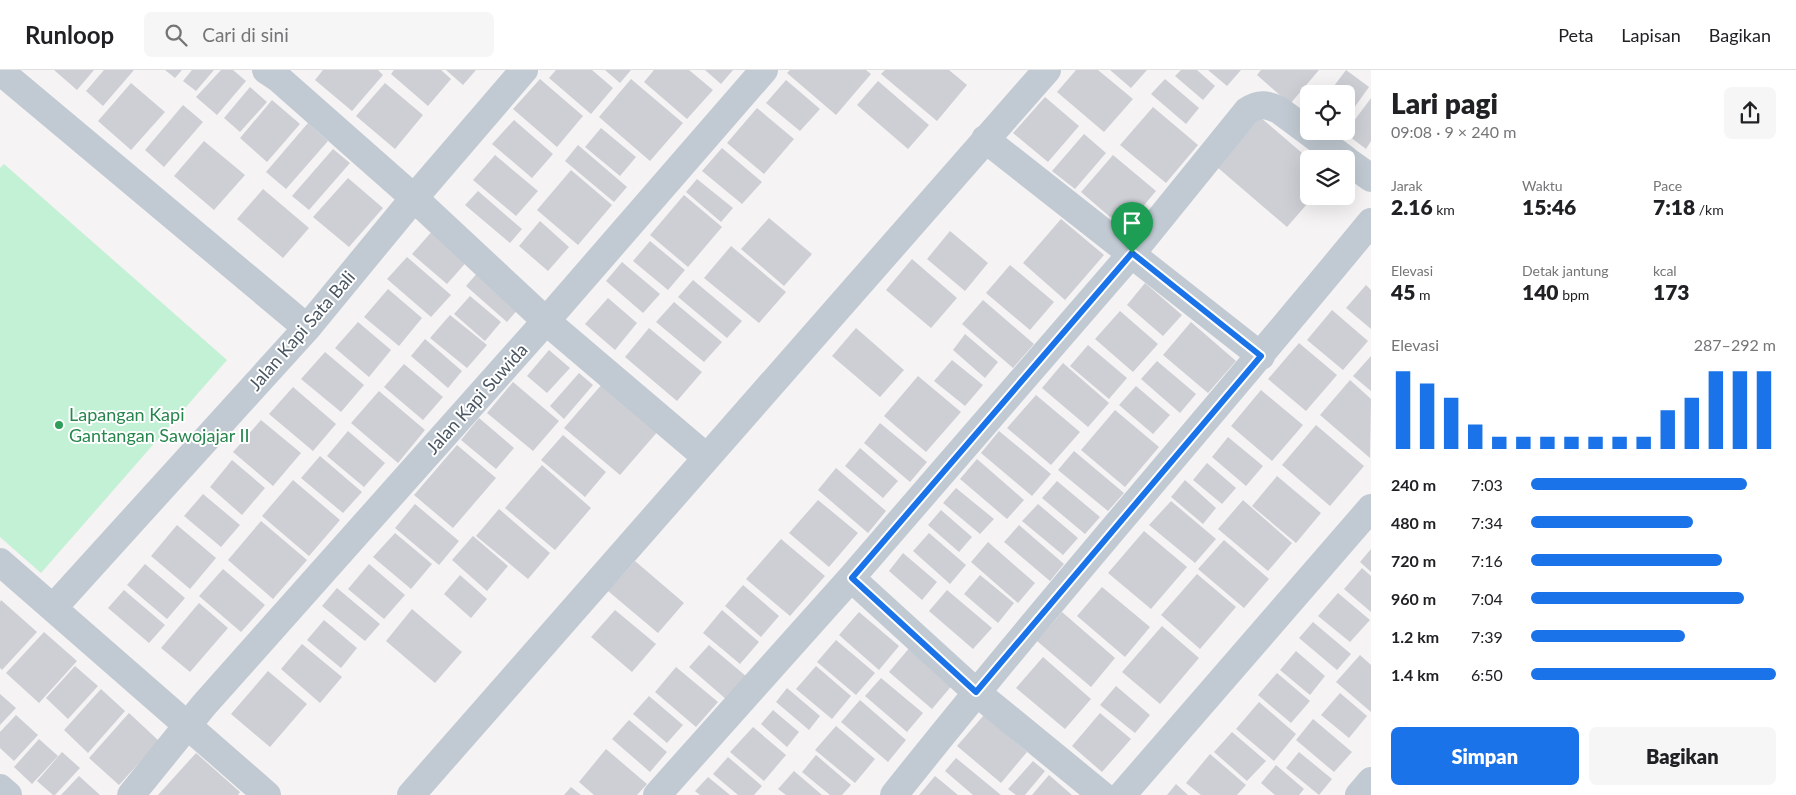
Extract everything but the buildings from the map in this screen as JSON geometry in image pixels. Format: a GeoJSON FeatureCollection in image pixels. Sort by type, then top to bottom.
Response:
{"type":"FeatureCollection","features":[{"type":"Feature","properties":{"kind":"street","name":"Jalan Kapi Sata Bali"},"geometry":{"type":"LineString","coordinates":[[53,608],[308,328],[414,198],[524,70]]}},
{"type":"Feature","properties":{"kind":"street","name":"Jalan Kapi Suwida"},"geometry":{"type":"LineString","coordinates":[[131,795],[188,726],[546,321],[764,70]]}},
{"type":"Feature","properties":{"kind":"street"},"geometry":{"type":"LineString","coordinates":[[411,795],[1047,70]]}},
{"type":"Feature","properties":{"kind":"street"},"geometry":{"type":"LineString","coordinates":[[276,73],[546,321],[706,457]]}},
{"type":"Feature","properties":{"kind":"street"},"geometry":{"type":"LineString","coordinates":[[2,78],[308,328]]}},
{"type":"Feature","properties":{"kind":"street"},"geometry":{"type":"LineString","coordinates":[[657,795],[852,578],[1132,253],[1247,111],[1256,105],[1267,104],[1279,110],[1334,150]]}},
{"type":"Feature","properties":{"kind":"street"},"geometry":{"type":"LineString","coordinates":[[985,139],[1261,356]]}},
{"type":"Feature","properties":{"kind":"street"},"geometry":{"type":"LineString","coordinates":[[1355,166],[1371,178]]}},
{"type":"Feature","properties":{"kind":"street"},"geometry":{"type":"LineString","coordinates":[[894,795],[976,692],[1261,356],[1371,222]]}},
{"type":"Feature","properties":{"kind":"street"},"geometry":{"type":"LineString","coordinates":[[1122,795],[1371,508]]}},
{"type":"Feature","properties":{"kind":"street"},"geometry":{"type":"LineString","coordinates":[[0,562],[267,795]]}},
{"type":"Feature","properties":{"kind":"street"},"geometry":{"type":"LineString","coordinates":[[852,578],[976,692],[1102,795]]}},
{"type":"Feature","properties":{"kind":"street"},"geometry":{"type":"LineString","coordinates":[[1359,795],[1371,781]]}},
{"type":"Feature","properties":{"kind":"street"},"geometry":{"type":"LineString","coordinates":[[0,788],[8,795]]}},
{"type":"Feature","properties":{"kind":"green space"},"geometry":{"type":"Polygon","coordinates":[[[4,164],[227,360],[41,573],[0,537],[0,168],[4,164]]]}},
{"type":"Feature","properties":{"kind":"place","name":"Lapangan Kapi Gantangan Sawojajar II"},"geometry":{"type":"Point","coordinates":[59,425]}},
{"type":"Feature","properties":{"kind":"route"},"geometry":{"type":"LineString","coordinates":[[1132,253],[1261,356],[976,692],[852,578],[1132,253]]}}]}
